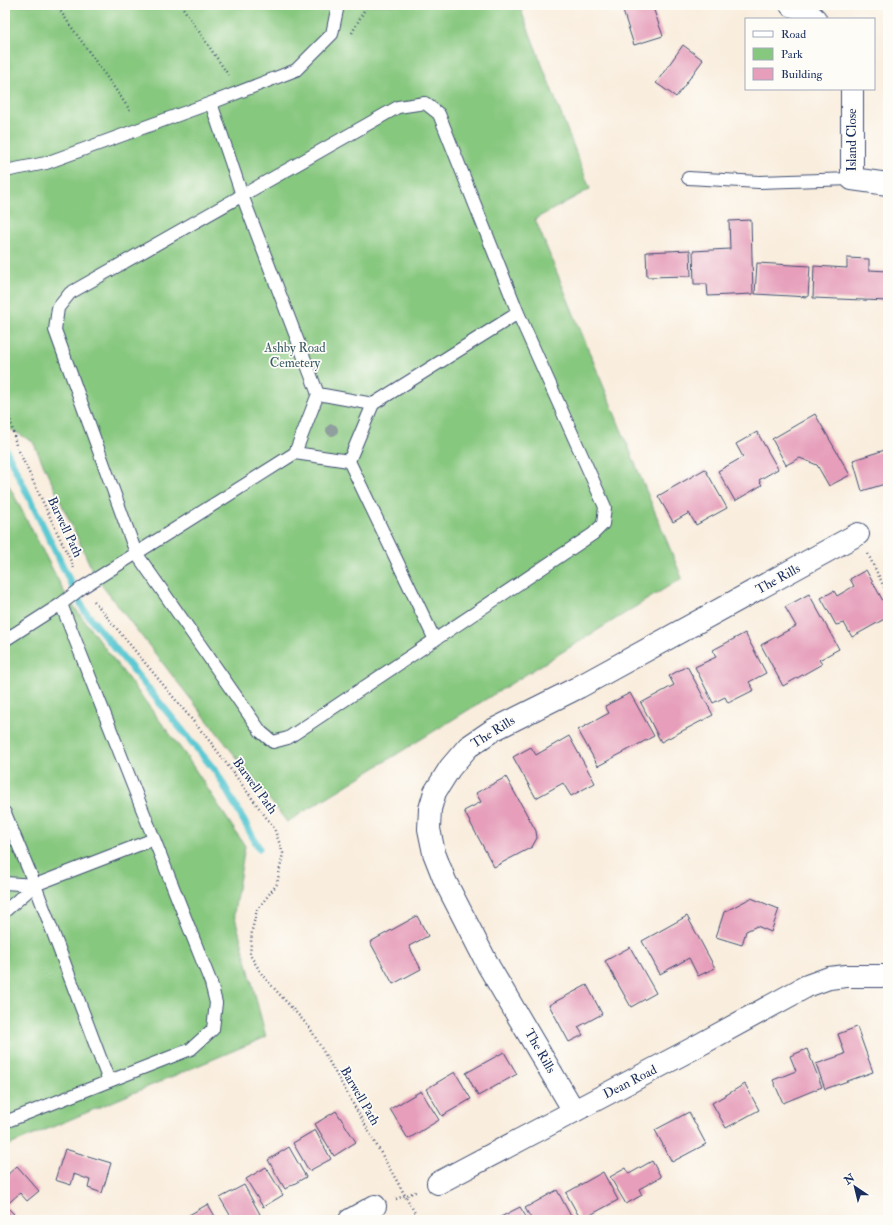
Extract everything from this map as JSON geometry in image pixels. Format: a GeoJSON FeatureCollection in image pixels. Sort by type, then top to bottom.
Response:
{"type":"FeatureCollection","features":[{"type":"Feature","properties":{"kind":"street"},"geometry":{"type":"LineString","coordinates":[[791,5],[806,10],[814,18]]}},
{"type":"Feature","properties":{"kind":"street","name":"Island Close"},"geometry":{"type":"LineString","coordinates":[[852,90],[852,179],[888,184]]}},
{"type":"Feature","properties":{"kind":"street","name":"The Rills"},"geometry":{"type":"LineString","coordinates":[[574,1111],[489,967],[445,881],[434,854],[430,830],[430,809],[435,792],[450,768],[468,747],[493,730],[579,687],[637,654],[764,587],[858,534]]}},
{"type":"Feature","properties":{"kind":"street","name":"Dean Road"},"geometry":{"type":"LineString","coordinates":[[438,1184],[807,986],[829,978],[888,976]]}},
{"type":"Feature","properties":{"kind":"street"},"geometry":{"type":"LineString","coordinates":[[350,1220],[375,1206]]}},
{"type":"Feature","properties":{"kind":"lane"},"geometry":{"type":"LineString","coordinates":[[5,171],[46,163],[211,103],[296,70],[332,34],[338,5]]}},
{"type":"Feature","properties":{"kind":"lane"},"geometry":{"type":"LineString","coordinates":[[5,640],[61,604],[83,587],[295,453],[318,394],[242,195],[211,103]]}},
{"type":"Feature","properties":{"kind":"lane"},"geometry":{"type":"LineString","coordinates":[[425,103],[439,114],[518,313],[605,507],[602,524],[593,534],[288,738],[273,742],[261,732],[136,553],[55,330],[58,308],[70,293],[398,107],[425,103]]}},
{"type":"Feature","properties":{"kind":"lane"},"geometry":{"type":"LineString","coordinates":[[688,178],[759,182],[852,179]]}},
{"type":"Feature","properties":{"kind":"lane"},"geometry":{"type":"LineString","coordinates":[[435,640],[349,461],[372,404],[518,313]]}},
{"type":"Feature","properties":{"kind":"lane"},"geometry":{"type":"LineString","coordinates":[[318,394],[372,404]]}},
{"type":"Feature","properties":{"kind":"lane"},"geometry":{"type":"LineString","coordinates":[[295,453],[349,461]]}},
{"type":"Feature","properties":{"kind":"lane"},"geometry":{"type":"LineString","coordinates":[[5,1122],[191,1049],[213,1029],[216,1003],[211,983],[61,604]]}},
{"type":"Feature","properties":{"kind":"lane"},"geometry":{"type":"LineString","coordinates":[[5,813],[109,1081]]}},
{"type":"Feature","properties":{"kind":"lane"},"geometry":{"type":"LineString","coordinates":[[5,910],[34,885],[154,839]]}},
{"type":"Feature","properties":{"kind":"lane"},"geometry":{"type":"LineString","coordinates":[[5,883],[34,885]]}},
{"type":"Feature","properties":{"kind":"path"},"geometry":{"type":"LineString","coordinates":[[56,5],[142,128]]}},
{"type":"Feature","properties":{"kind":"path"},"geometry":{"type":"LineString","coordinates":[[181,5],[240,92]]}},
{"type":"Feature","properties":{"kind":"path","name":"Barwell Path"},"geometry":{"type":"LineString","coordinates":[[5,397],[16,446],[83,587],[212,744],[274,828],[283,853],[277,884],[257,910],[252,930],[250,955],[263,976],[310,1028],[419,1220]]}},
{"type":"Feature","properties":{"kind":"path"},"geometry":{"type":"LineString","coordinates":[[858,534],[888,595]]}},
{"type":"Feature","properties":{"kind":"path"},"geometry":{"type":"LineString","coordinates":[[5,572],[5,576]]}},
{"type":"Feature","properties":{"kind":"path"},"geometry":{"type":"LineString","coordinates":[[375,1206],[438,1184]]}},
{"type":"Feature","properties":{"kind":"green space","name":"Ashby Road Cemetery"},"geometry":{"type":"Polygon","coordinates":[[[5,5],[519,5],[590,189],[535,219],[682,578],[287,822],[96,578],[33,442],[5,426],[5,5]]]}},
{"type":"Feature","properties":{"kind":"green space"},"geometry":{"type":"Polygon","coordinates":[[[5,478],[68,599],[185,754],[245,846],[234,913],[266,1037],[5,1147],[5,478]]]}},
{"type":"Feature","properties":{"kind":"building"},"geometry":{"type":"Polygon","coordinates":[[[621,5],[652,5],[663,36],[634,45],[621,5]]]}},
{"type":"Feature","properties":{"kind":"building"},"geometry":{"type":"Polygon","coordinates":[[[683,45],[703,60],[676,97],[656,83],[683,45]]]}},
{"type":"Feature","properties":{"kind":"building"},"geometry":{"type":"Polygon","coordinates":[[[751,220],[753,294],[708,296],[707,284],[694,284],[693,251],[730,249],[729,221],[751,220]]]}},
{"type":"Feature","properties":{"kind":"building"},"geometry":{"type":"Polygon","coordinates":[[[690,250],[691,276],[647,277],[646,252],[690,250]]]}},
{"type":"Feature","properties":{"kind":"building"},"geometry":{"type":"Polygon","coordinates":[[[847,258],[869,259],[869,270],[888,271],[888,301],[813,298],[814,266],[847,268],[847,258]]]}},
{"type":"Feature","properties":{"kind":"building"},"geometry":{"type":"Polygon","coordinates":[[[757,263],[810,266],[808,297],[755,294],[757,263]]]}},
{"type":"Feature","properties":{"kind":"building"},"geometry":{"type":"Polygon","coordinates":[[[815,414],[850,475],[829,486],[817,465],[800,458],[786,465],[772,439],[815,414]]]}},
{"type":"Feature","properties":{"kind":"building"},"geometry":{"type":"Polygon","coordinates":[[[757,432],[778,469],[759,480],[762,485],[735,501],[718,471],[743,457],[736,444],[757,432]]]}},
{"type":"Feature","properties":{"kind":"building"},"geometry":{"type":"Polygon","coordinates":[[[888,449],[888,483],[862,491],[853,460],[888,449]]]}},
{"type":"Feature","properties":{"kind":"building"},"geometry":{"type":"Polygon","coordinates":[[[705,469],[727,508],[696,525],[689,513],[673,522],[658,496],[705,469]]]}},
{"type":"Feature","properties":{"kind":"building"},"geometry":{"type":"Polygon","coordinates":[[[866,570],[888,610],[888,617],[852,637],[844,623],[836,625],[821,598],[834,591],[837,596],[854,586],[850,579],[866,570]]]}},
{"type":"Feature","properties":{"kind":"building"},"geometry":{"type":"Polygon","coordinates":[[[809,594],[839,649],[819,660],[822,664],[783,686],[761,645],[796,626],[785,607],[809,594]]]}},
{"type":"Feature","properties":{"kind":"building"},"geometry":{"type":"Polygon","coordinates":[[[745,633],[766,673],[749,682],[754,690],[728,703],[725,697],[713,703],[695,667],[716,657],[713,650],[745,633]]]}},
{"type":"Feature","properties":{"kind":"building"},"geometry":{"type":"Polygon","coordinates":[[[687,666],[713,715],[661,742],[641,703],[674,685],[669,676],[687,666]]]}},
{"type":"Feature","properties":{"kind":"building"},"geometry":{"type":"Polygon","coordinates":[[[630,693],[654,736],[598,766],[578,730],[609,713],[605,706],[630,693]]]}},
{"type":"Feature","properties":{"kind":"building"},"geometry":{"type":"Polygon","coordinates":[[[569,736],[595,783],[571,796],[563,783],[536,798],[513,757],[531,747],[536,755],[569,736]]]}},
{"type":"Feature","properties":{"kind":"building"},"geometry":{"type":"Polygon","coordinates":[[[506,777],[536,831],[537,838],[532,847],[494,867],[464,811],[481,802],[476,793],[506,777]]]}},
{"type":"Feature","properties":{"kind":"building"},"geometry":{"type":"Polygon","coordinates":[[[751,898],[779,909],[771,932],[757,926],[746,931],[742,945],[716,937],[724,912],[751,898]]]}},
{"type":"Feature","properties":{"kind":"building"},"geometry":{"type":"Polygon","coordinates":[[[417,916],[428,936],[409,946],[421,969],[393,984],[370,942],[417,916]]]}},
{"type":"Feature","properties":{"kind":"building"},"geometry":{"type":"Polygon","coordinates":[[[687,916],[715,968],[698,976],[689,958],[660,974],[642,941],[687,916]]]}},
{"type":"Feature","properties":{"kind":"building"},"geometry":{"type":"Polygon","coordinates":[[[630,947],[656,993],[631,1007],[605,961],[630,947]]]}},
{"type":"Feature","properties":{"kind":"building"},"geometry":{"type":"Polygon","coordinates":[[[587,985],[602,1014],[578,1027],[583,1035],[569,1042],[549,1005],[587,985]]]}},
{"type":"Feature","properties":{"kind":"building"},"geometry":{"type":"Polygon","coordinates":[[[857,1027],[873,1072],[825,1089],[816,1064],[845,1054],[838,1034],[857,1027]]]}},
{"type":"Feature","properties":{"kind":"building"},"geometry":{"type":"Polygon","coordinates":[[[807,1049],[822,1087],[783,1103],[773,1080],[796,1071],[790,1056],[807,1049]]]}},
{"type":"Feature","properties":{"kind":"building"},"geometry":{"type":"Polygon","coordinates":[[[504,1052],[517,1074],[478,1096],[466,1073],[504,1052]]]}},
{"type":"Feature","properties":{"kind":"building"},"geometry":{"type":"Polygon","coordinates":[[[455,1072],[471,1099],[442,1116],[426,1089],[455,1072]]]}},
{"type":"Feature","properties":{"kind":"building"},"geometry":{"type":"Polygon","coordinates":[[[745,1084],[759,1110],[726,1128],[712,1103],[745,1084]]]}},
{"type":"Feature","properties":{"kind":"building"},"geometry":{"type":"Polygon","coordinates":[[[421,1091],[439,1120],[408,1139],[390,1109],[421,1091]]]}},
{"type":"Feature","properties":{"kind":"building"},"geometry":{"type":"Polygon","coordinates":[[[336,1111],[356,1142],[334,1156],[315,1124],[336,1111]]]}},
{"type":"Feature","properties":{"kind":"building"},"geometry":{"type":"Polygon","coordinates":[[[689,1112],[706,1144],[672,1162],[655,1130],[689,1112]]]}},
{"type":"Feature","properties":{"kind":"building"},"geometry":{"type":"Polygon","coordinates":[[[315,1130],[331,1159],[309,1171],[293,1143],[315,1130]]]}},
{"type":"Feature","properties":{"kind":"building"},"geometry":{"type":"Polygon","coordinates":[[[289,1147],[306,1177],[285,1189],[268,1160],[289,1147]]]}},
{"type":"Feature","properties":{"kind":"building"},"geometry":{"type":"Polygon","coordinates":[[[65,1149],[111,1163],[102,1193],[88,1188],[90,1180],[74,1174],[71,1185],[55,1180],[65,1149]]]}},
{"type":"Feature","properties":{"kind":"building"},"geometry":{"type":"Polygon","coordinates":[[[652,1161],[661,1177],[639,1189],[642,1195],[626,1204],[610,1177],[626,1168],[629,1174],[652,1161]]]}},
{"type":"Feature","properties":{"kind":"building"},"geometry":{"type":"Polygon","coordinates":[[[17,1166],[39,1191],[27,1201],[20,1193],[6,1206],[14,1214],[5,1220],[5,1177],[17,1166]]]}},
{"type":"Feature","properties":{"kind":"building"},"geometry":{"type":"Polygon","coordinates":[[[266,1167],[283,1195],[263,1207],[246,1179],[266,1167]]]}},
{"type":"Feature","properties":{"kind":"building"},"geometry":{"type":"Polygon","coordinates":[[[603,1172],[618,1200],[581,1220],[566,1193],[603,1172]]]}},
{"type":"Feature","properties":{"kind":"building"},"geometry":{"type":"Polygon","coordinates":[[[244,1185],[260,1214],[251,1220],[233,1220],[220,1198],[244,1185]]]}},
{"type":"Feature","properties":{"kind":"building"},"geometry":{"type":"Polygon","coordinates":[[[557,1190],[573,1220],[532,1220],[525,1208],[557,1190]]]}},
{"type":"Feature","properties":{"kind":"building"},"geometry":{"type":"Polygon","coordinates":[[[208,1204],[217,1220],[185,1220],[184,1218],[208,1204]]]}},
{"type":"Feature","properties":{"kind":"building"},"geometry":{"type":"Polygon","coordinates":[[[520,1207],[528,1220],[495,1220],[520,1207]]]}},
{"type":"Feature","properties":{"kind":"waterway"},"geometry":{"type":"LineString","coordinates":[[5,448],[84,610],[217,773],[259,848]]}}]}
